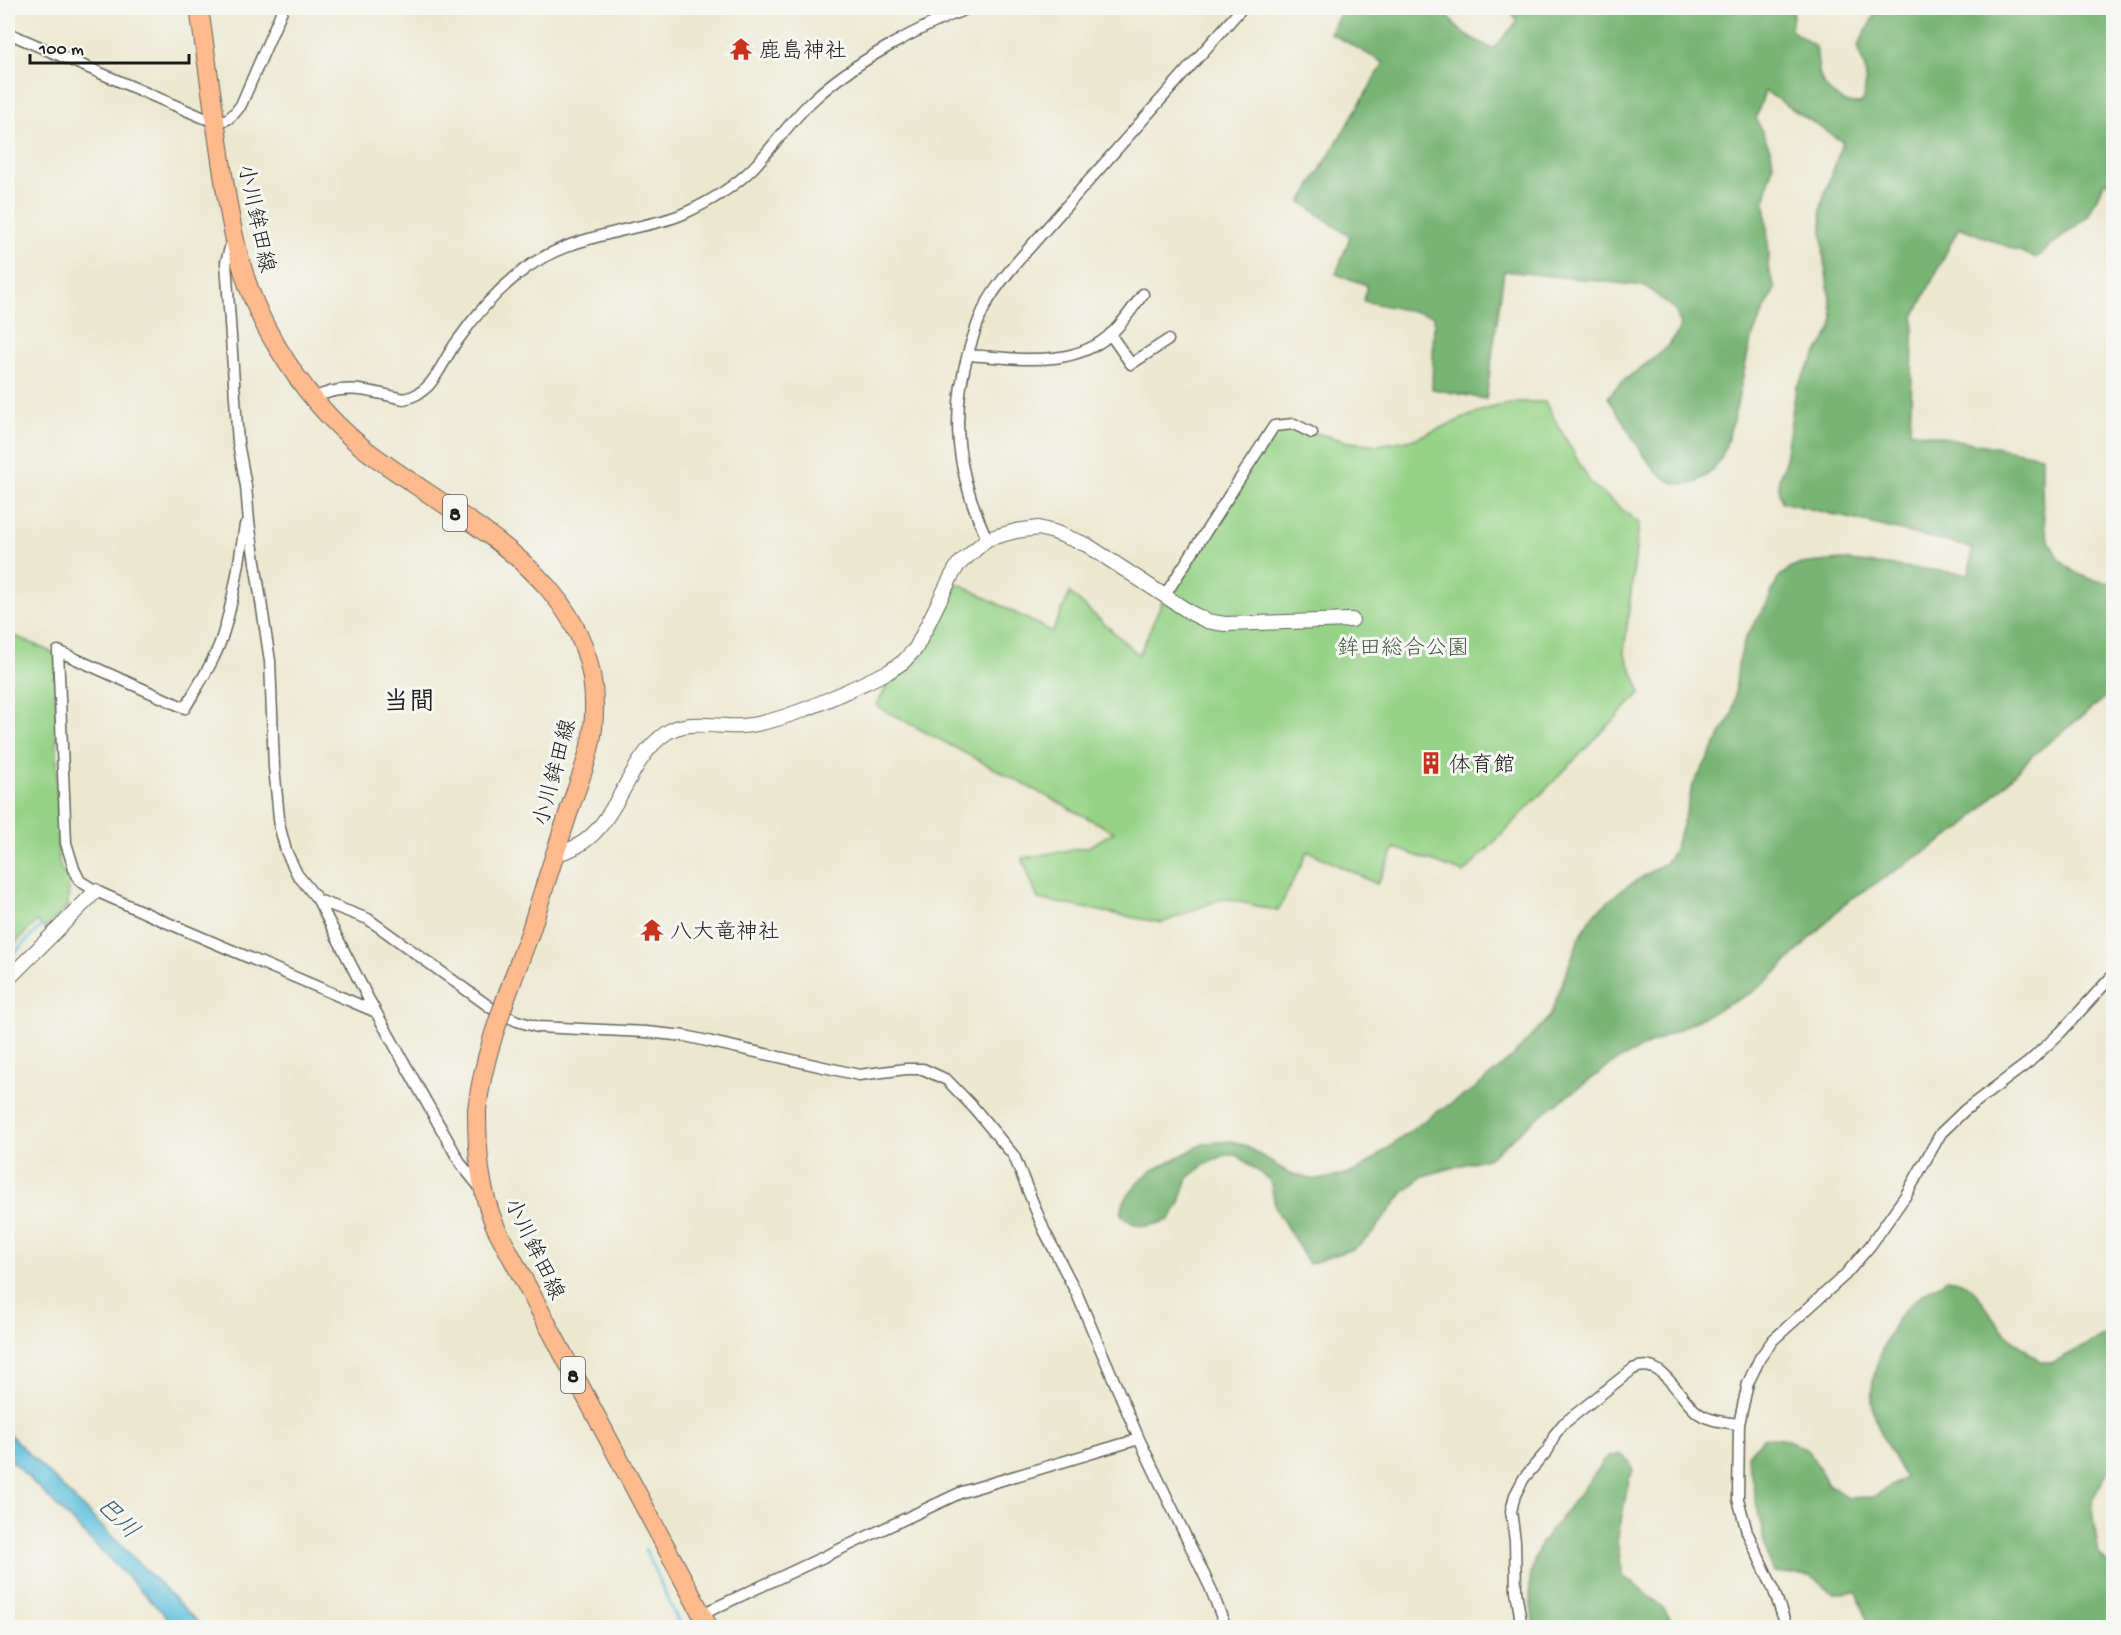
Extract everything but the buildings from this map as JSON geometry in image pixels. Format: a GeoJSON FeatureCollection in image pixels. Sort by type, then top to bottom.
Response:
{"type":"FeatureCollection","features":[{"type":"Feature","properties":{"kind":"main road","name":"小川鉾田線"},"geometry":{"type":"LineString","coordinates":[[199,8],[233,237],[245,281],[266,327],[288,364],[314,398],[346,433],[362,447],[519,557],[555,594],[572,621],[588,664],[594,697],[588,750],[531,930],[489,1051],[482,1079],[477,1110],[478,1156],[482,1191],[503,1244],[705,1621]]}},
{"type":"Feature","properties":{"kind":"street"},"geometry":{"type":"LineString","coordinates":[[8,33],[185,110],[215,120],[226,121],[232,118],[241,105],[283,8]]}},
{"type":"Feature","properties":{"kind":"street"},"geometry":{"type":"LineString","coordinates":[[314,398],[329,390],[341,389],[404,399],[420,393],[432,380],[457,341],[478,315],[514,277],[535,261],[571,243],[667,220],[728,189],[752,169],[804,109],[832,84],[892,46],[948,15],[969,8]]}},
{"type":"Feature","properties":{"kind":"street"},"geometry":{"type":"LineString","coordinates":[[987,538],[972,507],[963,476],[959,445],[958,396],[979,318],[994,291],[1011,269],[1242,8]]}},
{"type":"Feature","properties":{"kind":"street"},"geometry":{"type":"LineString","coordinates":[[233,237],[226,262],[238,443],[270,661],[272,742],[280,828],[290,863],[318,900],[376,1012],[461,1164],[482,1191]]}},
{"type":"Feature","properties":{"kind":"street"},"geometry":{"type":"LineString","coordinates":[[968,355],[1037,359],[1063,358],[1080,353],[1110,334],[1143,294]]}},
{"type":"Feature","properties":{"kind":"street"},"geometry":{"type":"LineString","coordinates":[[1110,334],[1131,364],[1168,340]]}},
{"type":"Feature","properties":{"kind":"street"},"geometry":{"type":"LineString","coordinates":[[1165,595],[1274,426],[1294,424],[1312,434]]}},
{"type":"Feature","properties":{"kind":"street"},"geometry":{"type":"LineString","coordinates":[[249,522],[245,525],[236,584],[223,635],[185,708],[58,651],[66,843],[80,881],[96,891],[376,1012]]}},
{"type":"Feature","properties":{"kind":"street"},"geometry":{"type":"LineString","coordinates":[[555,854],[577,846],[608,817],[644,752],[669,730],[681,726],[741,726],[784,717],[888,672],[903,662],[916,648],[954,571],[987,538],[1038,528],[1054,532],[1087,545],[1191,613],[1207,621],[1225,624],[1352,620]]}},
{"type":"Feature","properties":{"kind":"street"},"geometry":{"type":"LineString","coordinates":[[8,979],[96,891]]}},
{"type":"Feature","properties":{"kind":"street"},"geometry":{"type":"LineString","coordinates":[[318,900],[368,919],[494,1010],[517,1021],[538,1027],[685,1036],[859,1075],[924,1068],[947,1080],[1014,1156],[1044,1230],[1077,1294],[1139,1439],[1210,1587],[1226,1628]]}},
{"type":"Feature","properties":{"kind":"street"},"geometry":{"type":"LineString","coordinates":[[1787,1628],[1773,1588],[1747,1532],[1738,1499],[1738,1424],[1748,1383],[1760,1358],[1773,1340],[1829,1289],[1870,1246],[1906,1196],[1941,1133],[1965,1110],[2029,1062],[2061,1032],[2114,974]]}},
{"type":"Feature","properties":{"kind":"street"},"geometry":{"type":"LineString","coordinates":[[1522,1628],[1516,1591],[1515,1541],[1511,1511],[1515,1495],[1524,1478],[1548,1450],[1555,1434],[1563,1424],[1633,1369],[1648,1366],[1660,1370],[1688,1404],[1702,1416],[1738,1424]]}},
{"type":"Feature","properties":{"kind":"street"},"geometry":{"type":"LineString","coordinates":[[705,1621],[962,1491],[1139,1439]]}},
{"type":"Feature","properties":{"kind":"green space"},"geometry":{"type":"Polygon","coordinates":[[[1343,8],[1448,8],[1452,22],[1457,28],[1493,49],[1517,22],[1509,8],[1794,8],[1791,30],[1816,47],[1819,73],[1825,86],[1839,98],[1857,104],[1862,103],[1866,82],[1865,69],[1858,46],[1878,8],[2113,8],[2113,187],[2105,181],[2088,216],[2036,258],[1959,227],[1914,317],[1910,431],[2042,456],[2044,521],[2049,540],[2057,556],[2070,569],[2088,578],[2113,583],[2114,691],[2032,756],[1964,827],[1845,903],[1771,978],[1751,993],[1618,1060],[1538,1117],[1490,1157],[1423,1176],[1403,1193],[1373,1233],[1355,1248],[1309,1264],[1276,1209],[1270,1181],[1237,1155],[1225,1155],[1206,1164],[1188,1178],[1179,1205],[1169,1220],[1149,1226],[1132,1223],[1121,1214],[1124,1201],[1139,1181],[1150,1172],[1205,1143],[1231,1141],[1244,1145],[1287,1172],[1311,1179],[1348,1174],[1360,1169],[1429,1117],[1473,1090],[1512,1057],[1550,1016],[1579,938],[1593,915],[1621,890],[1665,863],[1673,852],[1692,787],[1733,713],[1738,665],[1745,638],[1766,605],[1779,577],[1789,569],[1801,564],[1840,560],[1969,574],[1972,548],[1782,502],[1779,479],[1784,466],[1796,388],[1831,330],[1833,317],[1824,261],[1821,209],[1843,142],[1765,91],[1756,118],[1771,151],[1773,164],[1765,199],[1768,268],[1775,289],[1751,341],[1727,443],[1722,456],[1711,472],[1688,484],[1677,484],[1666,479],[1647,460],[1608,397],[1626,379],[1658,355],[1675,336],[1681,325],[1675,310],[1645,286],[1504,271],[1486,399],[1432,389],[1434,316],[1363,301],[1367,285],[1336,274],[1350,237],[1301,202],[1384,63],[1330,33],[1343,8]]]}},
{"type":"Feature","properties":{"kind":"green space","name":"鉾田総合公園"},"geometry":{"type":"Polygon","coordinates":[[[1517,402],[1545,402],[1591,484],[1639,523],[1624,652],[1641,692],[1464,873],[1395,848],[1377,884],[1308,851],[1278,911],[1223,898],[1162,923],[1038,899],[1022,858],[1088,847],[1114,832],[876,706],[890,681],[913,665],[926,649],[939,627],[958,583],[1052,632],[1070,593],[1139,655],[1165,595],[1274,426],[1285,424],[1348,442],[1378,445],[1414,439],[1486,409],[1517,402]]]}},
{"type":"Feature","properties":{"kind":"green space"},"geometry":{"type":"Polygon","coordinates":[[[8,633],[56,654],[58,857],[61,869],[69,881],[68,906],[45,929],[37,921],[8,951],[8,633]]]}},
{"type":"Feature","properties":{"kind":"green space"},"geometry":{"type":"Polygon","coordinates":[[[1947,1279],[1958,1281],[1973,1290],[2005,1333],[2041,1362],[2054,1362],[2113,1331],[2113,1462],[2092,1500],[2098,1553],[2113,1568],[2113,1627],[1870,1627],[1857,1592],[1833,1593],[1811,1576],[1774,1572],[1768,1561],[1747,1455],[1765,1437],[1788,1440],[1809,1451],[1828,1484],[1848,1498],[1873,1497],[1905,1478],[1882,1436],[1875,1417],[1872,1394],[1877,1364],[1889,1334],[1906,1308],[1924,1293],[1947,1279]]]}},
{"type":"Feature","properties":{"kind":"green space"},"geometry":{"type":"Polygon","coordinates":[[[1619,1454],[1629,1461],[1633,1472],[1629,1479],[1617,1541],[1623,1576],[1662,1606],[1676,1627],[1534,1627],[1530,1586],[1532,1566],[1540,1545],[1607,1458],[1619,1454]]]}},
{"type":"Feature","properties":{"kind":"water"},"geometry":{"type":"Polygon","coordinates":[[[8,1433],[203,1627],[177,1627],[8,1457],[8,1433]]]}},
{"type":"Feature","properties":{"kind":"waterway"},"geometry":{"type":"LineString","coordinates":[[8,959],[40,927]]}},
{"type":"Feature","properties":{"kind":"waterway"},"geometry":{"type":"LineString","coordinates":[[645,1549],[681,1628]]}},
{"type":"Feature","properties":{"kind":"place","name":"鹿島神社"},"geometry":{"type":"Point","coordinates":[741,49]}},
{"type":"Feature","properties":{"kind":"place","name":"体育館"},"geometry":{"type":"Point","coordinates":[1431,763]}},
{"type":"Feature","properties":{"kind":"place","name":"八大竜神社"},"geometry":{"type":"Point","coordinates":[652,930]}},
{"type":"Feature","properties":{"kind":"district","name":"当間"},"geometry":{"type":"Point","coordinates":[409,700]}},
{"type":"Feature","properties":{"kind":"water label","name":"巴川"},"geometry":{"type":"Point","coordinates":[119,1517]}}]}
